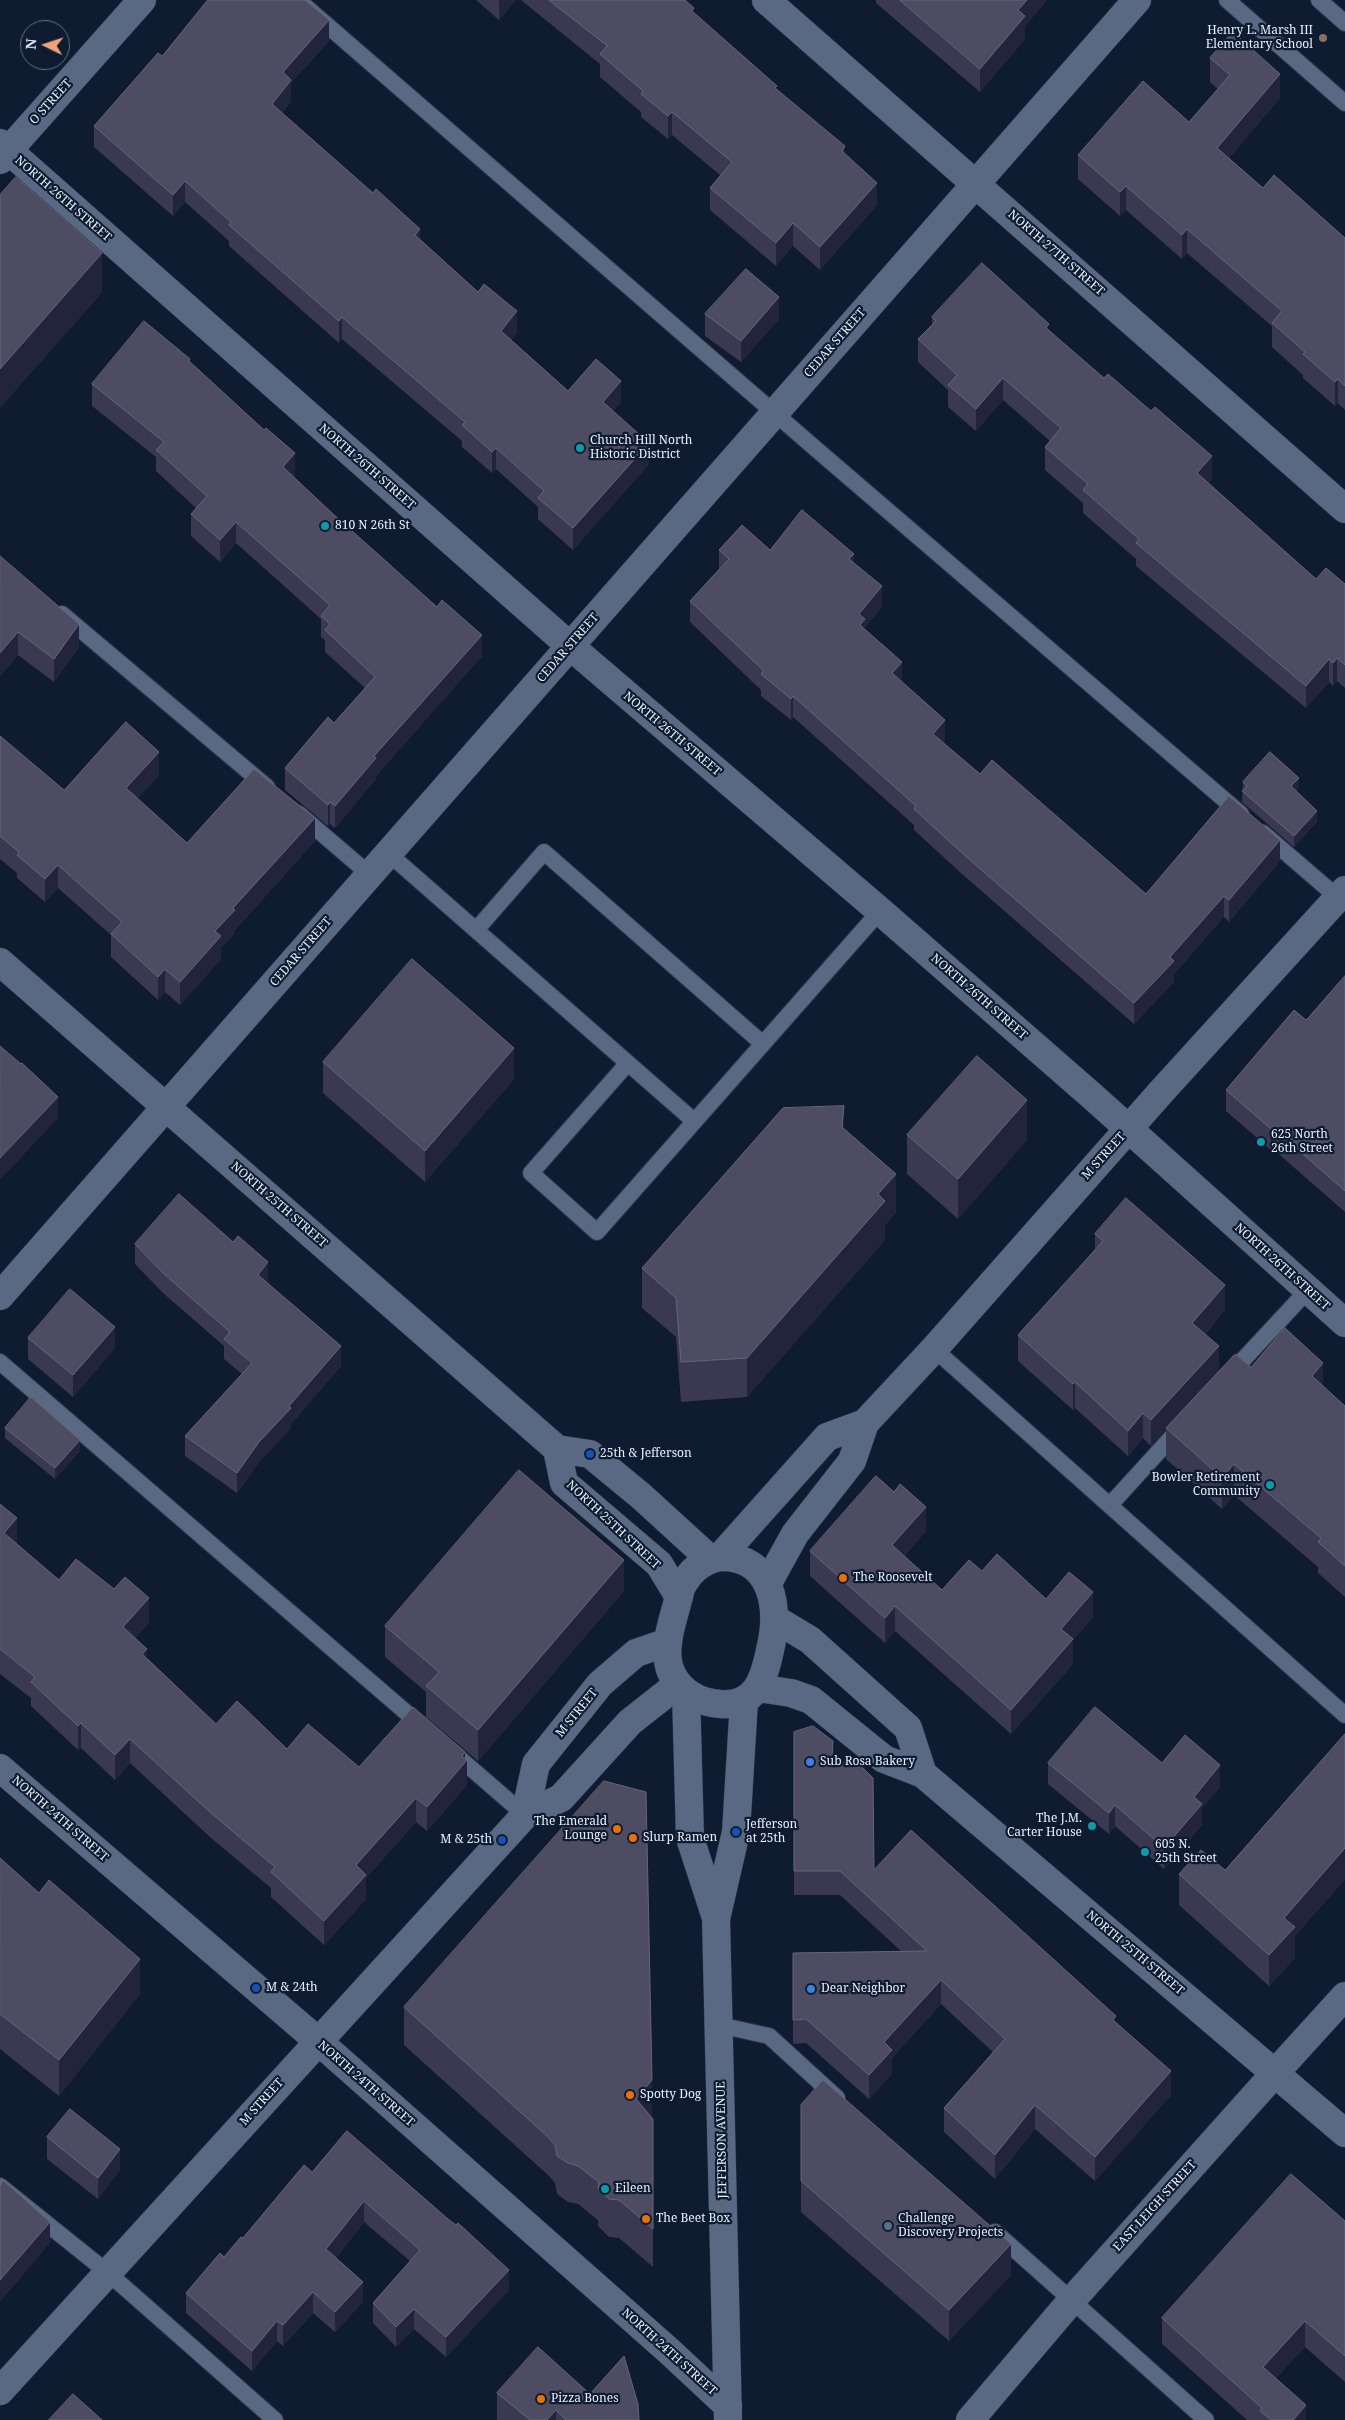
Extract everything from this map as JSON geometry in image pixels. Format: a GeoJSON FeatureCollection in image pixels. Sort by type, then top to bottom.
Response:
{"type":"FeatureCollection","features":[{"type":"Feature","properties":{"kind":"street","name":"O STREET"},"geometry":{"type":"LineString","coordinates":[[3,151],[142,0]]}},
{"type":"Feature","properties":{"kind":"street","name":"NORTH 27TH STREET"},"geometry":{"type":"LineString","coordinates":[[766,0],[1345,508]]}},
{"type":"Feature","properties":{"kind":"street","name":"CEDAR STREET"},"geometry":{"type":"LineString","coordinates":[[0,1296],[1136,0]]}},
{"type":"Feature","properties":{"kind":"street","name":"NORTH 26TH STREET"},"geometry":{"type":"LineString","coordinates":[[3,151],[570,646],[880,911],[1345,1323]]}},
{"type":"Feature","properties":{"kind":"street","name":"M STREET"},"geometry":{"type":"LineString","coordinates":[[768,1583],[795,1534],[852,1461],[865,1423],[1128,1129],[1343,897]]}},
{"type":"Feature","properties":{"kind":"street","name":"NORTH 25TH STREET"},"geometry":{"type":"LineString","coordinates":[[0,962],[557,1449],[564,1483],[659,1564],[680,1596]]}},
{"type":"Feature","properties":{"kind":"street","name":"M STREET"},"geometry":{"type":"LineString","coordinates":[[715,1558],[827,1437],[865,1423]]}},
{"type":"Feature","properties":{"kind":"street"},"geometry":{"type":"LineString","coordinates":[[557,1449],[590,1454],[715,1558]]}},
{"type":"Feature","properties":{"kind":"street"},"geometry":{"type":"LineString","coordinates":[[732,1557],[750,1565],[768,1583],[773,1596],[775,1619],[769,1655],[751,1694],[736,1704],[712,1704],[702,1701],[682,1688],[668,1667],[666,1655],[681,1588],[693,1570],[715,1558],[732,1557]]}},
{"type":"Feature","properties":{"kind":"street"},"geometry":{"type":"LineString","coordinates":[[775,1619],[810,1640],[908,1728],[923,1774]]}},
{"type":"Feature","properties":{"kind":"street","name":"M STREET"},"geometry":{"type":"LineString","coordinates":[[525,1815],[536,1764],[600,1684],[636,1653],[668,1642]]}},
{"type":"Feature","properties":{"kind":"street","name":"M STREET"},"geometry":{"type":"LineString","coordinates":[[0,2392],[107,2272],[525,1815],[561,1798],[630,1722],[682,1688]]}},
{"type":"Feature","properties":{"kind":"street","name":"JEFFERSON AVENUE"},"geometry":{"type":"LineString","coordinates":[[682,1688],[690,1838],[716,1919]]}},
{"type":"Feature","properties":{"kind":"street","name":"NORTH 25TH STREET"},"geometry":{"type":"LineString","coordinates":[[751,1694],[791,1692],[811,1700],[884,1759],[923,1774],[1345,2133]]}},
{"type":"Feature","properties":{"kind":"street","name":"JEFFERSON AVENUE"},"geometry":{"type":"LineString","coordinates":[[728,2413],[716,1919],[736,1832],[751,1694]]}},
{"type":"Feature","properties":{"kind":"street","name":"NORTH 24TH STREET"},"geometry":{"type":"LineString","coordinates":[[0,1768],[318,2041],[669,2351],[728,2413]]}},
{"type":"Feature","properties":{"kind":"street","name":"EAST LEIGH STREET"},"geometry":{"type":"LineString","coordinates":[[970,2420],[1071,2301],[1345,1996]]}},
{"type":"Feature","properties":{"kind":"lane"},"geometry":{"type":"LineString","coordinates":[[298,0],[774,413],[1343,897]]}},
{"type":"Feature","properties":{"kind":"lane"},"geometry":{"type":"LineString","coordinates":[[1227,0],[1345,103]]}},
{"type":"Feature","properties":{"kind":"lane"},"geometry":{"type":"LineString","coordinates":[[1319,0],[1345,23]]}},
{"type":"Feature","properties":{"kind":"lane"},"geometry":{"type":"LineString","coordinates":[[52,606],[369,874]]}},
{"type":"Feature","properties":{"kind":"lane"},"geometry":{"type":"LineString","coordinates":[[476,930],[544,852],[763,1044]]}},
{"type":"Feature","properties":{"kind":"lane"},"geometry":{"type":"LineString","coordinates":[[388,853],[694,1121]]}},
{"type":"Feature","properties":{"kind":"lane"},"geometry":{"type":"LineString","coordinates":[[628,1063],[531,1173],[597,1232],[880,911]]}},
{"type":"Feature","properties":{"kind":"lane"},"geometry":{"type":"LineString","coordinates":[[1221,1385],[1308,1290]]}},
{"type":"Feature","properties":{"kind":"lane"},"geometry":{"type":"LineString","coordinates":[[934,1348],[1345,1715]]}},
{"type":"Feature","properties":{"kind":"lane"},"geometry":{"type":"LineString","coordinates":[[0,1362],[525,1815]]}},
{"type":"Feature","properties":{"kind":"lane"},"geometry":{"type":"LineString","coordinates":[[1110,1505],[1195,1413]]}},
{"type":"Feature","properties":{"kind":"lane"},"geometry":{"type":"LineString","coordinates":[[719,2025],[769,2036],[850,2110]]}},
{"type":"Feature","properties":{"kind":"lane"},"geometry":{"type":"LineString","coordinates":[[0,2186],[107,2272],[275,2420]]}},
{"type":"Feature","properties":{"kind":"lane"},"geometry":{"type":"LineString","coordinates":[[985,2224],[1206,2420]]}},
{"type":"Feature","properties":{"kind":"building"},"geometry":{"type":"Polygon","coordinates":[[[208,0],[305,0],[329,20],[283,72],[291,80],[272,104],[373,193],[376,189],[420,229],[415,235],[478,292],[484,284],[517,311],[501,331],[568,391],[596,359],[621,381],[603,402],[649,443],[573,528],[538,498],[544,491],[496,448],[492,452],[462,425],[465,422],[342,317],[339,321],[229,225],[231,222],[185,181],[173,195],[94,126],[158,53],[162,56],[208,0]]]}},
{"type":"Feature","properties":{"kind":"building"},"geometry":{"type":"Polygon","coordinates":[[[549,0],[685,0],[694,8],[692,11],[777,86],[775,88],[845,146],[842,151],[877,183],[820,247],[793,223],[776,243],[710,188],[732,162],[672,112],[668,116],[641,94],[643,91],[600,54],[607,46],[549,0]]]}},
{"type":"Feature","properties":{"kind":"building"},"geometry":{"type":"Polygon","coordinates":[[[900,0],[1027,0],[1018,10],[1025,16],[980,69],[900,0]]]}},
{"type":"Feature","properties":{"kind":"building"},"geometry":{"type":"Polygon","coordinates":[[[1233,32],[1280,74],[1217,148],[1263,188],[1274,175],[1345,238],[1345,386],[1338,379],[1335,382],[1272,323],[1282,311],[1187,229],[1182,235],[1126,186],[1120,192],[1078,155],[1143,81],[1189,122],[1230,75],[1210,58],[1233,32]]]}},
{"type":"Feature","properties":{"kind":"building"},"geometry":{"type":"Polygon","coordinates":[[[16,177],[102,253],[0,369],[0,195],[16,177]]]}},
{"type":"Feature","properties":{"kind":"building"},"geometry":{"type":"Polygon","coordinates":[[[982,263],[1049,324],[1046,328],[1104,378],[1108,374],[1151,411],[1155,407],[1212,456],[1197,473],[1316,579],[1326,568],[1345,584],[1345,665],[1337,658],[1333,663],[1329,659],[1306,686],[1136,543],[1139,539],[1083,490],[1088,484],[1045,447],[1061,428],[1003,378],[976,409],[948,385],[957,375],[918,339],[936,321],[932,317],[982,263]]]}},
{"type":"Feature","properties":{"kind":"building"},"geometry":{"type":"Polygon","coordinates":[[[746,269],[779,297],[741,341],[705,314],[746,269]]]}},
{"type":"Feature","properties":{"kind":"building"},"geometry":{"type":"Polygon","coordinates":[[[144,321],[190,359],[189,361],[264,430],[266,428],[295,453],[283,467],[332,513],[437,607],[442,600],[482,635],[374,756],[376,758],[335,806],[330,802],[328,805],[285,768],[328,717],[334,723],[375,677],[325,630],[330,624],[321,616],[330,605],[236,522],[220,540],[191,514],[207,496],[156,450],[164,442],[92,384],[144,321]]]}},
{"type":"Feature","properties":{"kind":"building"},"geometry":{"type":"Polygon","coordinates":[[[802,510],[854,554],[849,559],[882,586],[859,614],[865,619],[860,625],[902,662],[892,673],[945,720],[933,734],[980,774],[992,760],[1146,894],[1229,796],[1280,840],[1229,900],[1224,896],[1170,957],[1174,961],[1134,1003],[962,853],[914,809],[916,806],[793,696],[791,699],[761,674],[764,671],[690,601],[729,559],[719,550],[742,525],[770,550],[802,510]]]}},
{"type":"Feature","properties":{"kind":"building"},"geometry":{"type":"Polygon","coordinates":[[[0,556],[79,624],[54,659],[18,632],[0,653],[0,556]]]}},
{"type":"Feature","properties":{"kind":"building"},"geometry":{"type":"Polygon","coordinates":[[[126,722],[159,752],[126,788],[187,843],[254,769],[315,818],[233,908],[235,910],[215,931],[221,936],[180,982],[165,969],[158,977],[111,934],[122,922],[58,865],[45,879],[17,855],[19,852],[0,836],[0,736],[64,790],[126,722]]]}},
{"type":"Feature","properties":{"kind":"building"},"geometry":{"type":"Polygon","coordinates":[[[1270,752],[1299,778],[1291,786],[1317,811],[1294,836],[1242,791],[1247,786],[1243,782],[1270,752]]]}},
{"type":"Feature","properties":{"kind":"building"},"geometry":{"type":"Polygon","coordinates":[[[412,959],[514,1048],[425,1151],[323,1062],[412,959]]]}},
{"type":"Feature","properties":{"kind":"building"},"geometry":{"type":"Polygon","coordinates":[[[1345,976],[1345,1191],[1226,1090],[1294,1010],[1306,1020],[1345,976]]]}},
{"type":"Feature","properties":{"kind":"building"},"geometry":{"type":"Polygon","coordinates":[[[0,1046],[22,1063],[58,1097],[0,1158],[0,1046]]]}},
{"type":"Feature","properties":{"kind":"building"},"geometry":{"type":"Polygon","coordinates":[[[977,1056],[1027,1100],[958,1179],[907,1135],[977,1056]]]}},
{"type":"Feature","properties":{"kind":"building"},"geometry":{"type":"Polygon","coordinates":[[[844,1106],[842,1127],[896,1174],[878,1194],[885,1201],[747,1358],[681,1362],[676,1298],[642,1268],[783,1108],[844,1106]]]}},
{"type":"Feature","properties":{"kind":"building"},"geometry":{"type":"Polygon","coordinates":[[[179,1194],[233,1242],[238,1236],[268,1262],[258,1275],[341,1346],[289,1406],[291,1408],[259,1442],[237,1473],[185,1436],[252,1363],[224,1339],[230,1332],[163,1273],[135,1244],[179,1194]]]}},
{"type":"Feature","properties":{"kind":"building"},"geometry":{"type":"Polygon","coordinates":[[[1126,1198],[1225,1285],[1192,1323],[1219,1346],[1151,1420],[1143,1413],[1128,1431],[1075,1382],[1073,1384],[1018,1335],[1103,1241],[1095,1234],[1126,1198]]]}},
{"type":"Feature","properties":{"kind":"building"},"geometry":{"type":"Polygon","coordinates":[[[70,1289],[115,1327],[73,1375],[28,1338],[70,1289]]]}},
{"type":"Feature","properties":{"kind":"building","name":"Bowler Retirement Community"},"geometry":{"type":"Polygon","coordinates":[[[1285,1328],[1323,1363],[1312,1376],[1345,1406],[1345,1566],[1318,1542],[1321,1538],[1234,1464],[1222,1478],[1166,1428],[1235,1354],[1251,1367],[1285,1328]]]}},
{"type":"Feature","properties":{"kind":"building"},"geometry":{"type":"Polygon","coordinates":[[[31,1397],[80,1440],[55,1468],[5,1428],[31,1397]]]}},
{"type":"Feature","properties":{"kind":"building"},"geometry":{"type":"Polygon","coordinates":[[[519,1470],[624,1560],[478,1730],[426,1686],[439,1672],[385,1626],[519,1470]]]}},
{"type":"Feature","properties":{"kind":"building"},"geometry":{"type":"Polygon","coordinates":[[[876,1476],[894,1492],[900,1484],[926,1507],[892,1545],[942,1590],[969,1560],[982,1571],[997,1554],[1046,1599],[1069,1572],[1093,1592],[1061,1629],[1073,1639],[1011,1710],[895,1606],[885,1618],[810,1551],[876,1476]]]}},
{"type":"Feature","properties":{"kind":"building"},"geometry":{"type":"Polygon","coordinates":[[[0,1504],[17,1518],[4,1533],[59,1580],[76,1559],[114,1589],[125,1577],[149,1598],[123,1627],[147,1649],[142,1654],[216,1724],[237,1701],[287,1749],[308,1724],[359,1767],[413,1707],[465,1752],[462,1756],[467,1760],[427,1807],[416,1798],[356,1865],[366,1875],[324,1921],[271,1872],[275,1867],[211,1813],[130,1739],[115,1755],[81,1723],[78,1726],[31,1682],[35,1677],[0,1649],[0,1504]]]}},
{"type":"Feature","properties":{"kind":"building"},"geometry":{"type":"Polygon","coordinates":[[[1095,1707],[1162,1763],[1185,1735],[1220,1765],[1194,1797],[1202,1804],[1164,1848],[1115,1805],[1109,1813],[1048,1763],[1095,1707]]]}},
{"type":"Feature","properties":{"kind":"building"},"geometry":{"type":"Polygon","coordinates":[[[813,1726],[833,1741],[832,1763],[857,1762],[873,1778],[874,1870],[911,1830],[1116,2016],[1113,2020],[1171,2071],[1095,2157],[1035,2105],[995,2155],[944,2108],[1005,2039],[941,1980],[884,2042],[892,2050],[869,2075],[806,2019],[793,2020],[793,1953],[927,1951],[840,1871],[794,1871],[794,1732],[813,1726]]]}},
{"type":"Feature","properties":{"kind":"building"},"geometry":{"type":"Polygon","coordinates":[[[1345,1734],[1345,1848],[1284,1918],[1295,1927],[1269,1955],[1179,1874],[1201,1850],[1225,1870],[1345,1734]]]}},
{"type":"Feature","properties":{"kind":"building"},"geometry":{"type":"Polygon","coordinates":[[[604,1781],[646,1792],[652,2080],[636,2099],[653,2119],[653,2229],[619,2200],[609,2199],[598,2188],[599,2182],[578,2166],[568,2163],[557,2156],[555,2145],[548,2137],[404,2007],[604,1781]]]}},
{"type":"Feature","properties":{"kind":"building"},"geometry":{"type":"Polygon","coordinates":[[[0,1858],[39,1893],[49,1880],[140,1959],[59,2060],[0,2014],[0,1858]]]}},
{"type":"Feature","properties":{"kind":"building"},"geometry":{"type":"Polygon","coordinates":[[[823,2080],[1011,2244],[949,2310],[801,2181],[801,2105],[823,2080]]]}},
{"type":"Feature","properties":{"kind":"building"},"geometry":{"type":"Polygon","coordinates":[[[70,2109],[120,2149],[98,2178],[47,2137],[70,2109]]]}},
{"type":"Feature","properties":{"kind":"building"},"geometry":{"type":"Polygon","coordinates":[[[347,2131],[448,2219],[456,2225],[458,2223],[509,2270],[446,2337],[414,2309],[396,2327],[373,2303],[420,2250],[364,2201],[326,2249],[363,2282],[335,2312],[313,2292],[283,2325],[277,2321],[252,2351],[186,2293],[220,2253],[224,2257],[241,2237],[243,2238],[304,2165],[312,2172],[347,2131]]]}},
{"type":"Feature","properties":{"kind":"building"},"geometry":{"type":"Polygon","coordinates":[[[1291,2174],[1345,2221],[1345,2356],[1305,2321],[1263,2367],[1306,2405],[1293,2420],[1271,2420],[1260,2411],[1262,2408],[1162,2318],[1291,2174]]]}},
{"type":"Feature","properties":{"kind":"building"},"geometry":{"type":"Polygon","coordinates":[[[4,2181],[50,2222],[0,2280],[0,2186],[4,2181]]]}},
{"type":"Feature","properties":{"kind":"building"},"geometry":{"type":"Polygon","coordinates":[[[538,2347],[590,2394],[624,2356],[638,2404],[639,2420],[566,2420],[556,2410],[547,2420],[530,2420],[497,2393],[538,2347]]]}},
{"type":"Feature","properties":{"kind":"building"},"geometry":{"type":"Polygon","coordinates":[[[73,2394],[102,2420],[49,2420],[73,2394]]]}},
{"type":"Feature","properties":{"kind":"place","name":"Henry L. Marsh III Elementary School"},"geometry":{"type":"Point","coordinates":[1323,38]}},
{"type":"Feature","properties":{"kind":"place","name":"Church Hill North Historic District"},"geometry":{"type":"Point","coordinates":[580,448]}},
{"type":"Feature","properties":{"kind":"place","name":"810 N 26th St"},"geometry":{"type":"Point","coordinates":[325,526]}},
{"type":"Feature","properties":{"kind":"place","name":"625 North 26th Street"},"geometry":{"type":"Point","coordinates":[1261,1142]}},
{"type":"Feature","properties":{"kind":"place","name":"25th & Jefferson"},"geometry":{"type":"Point","coordinates":[590,1454]}},
{"type":"Feature","properties":{"kind":"place","name":"Bowler Retirement Community"},"geometry":{"type":"Point","coordinates":[1270,1485]}},
{"type":"Feature","properties":{"kind":"place","name":"The Roosevelt"},"geometry":{"type":"Point","coordinates":[843,1578]}},
{"type":"Feature","properties":{"kind":"place","name":"Sub Rosa Bakery"},"geometry":{"type":"Point","coordinates":[810,1762]}},
{"type":"Feature","properties":{"kind":"place","name":"The J.M. Carter House"},"geometry":{"type":"Point","coordinates":[1092,1826]}},
{"type":"Feature","properties":{"kind":"place","name":"The Emerald Lounge"},"geometry":{"type":"Point","coordinates":[617,1829]}},
{"type":"Feature","properties":{"kind":"place","name":"Jefferson at 25th"},"geometry":{"type":"Point","coordinates":[736,1832]}},
{"type":"Feature","properties":{"kind":"place","name":"Slurp Ramen"},"geometry":{"type":"Point","coordinates":[633,1838]}},
{"type":"Feature","properties":{"kind":"place","name":"M & 25th"},"geometry":{"type":"Point","coordinates":[502,1840]}},
{"type":"Feature","properties":{"kind":"place","name":"605 N. 25th Street"},"geometry":{"type":"Point","coordinates":[1145,1852]}},
{"type":"Feature","properties":{"kind":"place","name":"M & 24th"},"geometry":{"type":"Point","coordinates":[256,1988]}},
{"type":"Feature","properties":{"kind":"place","name":"Dear Neighbor"},"geometry":{"type":"Point","coordinates":[811,1989]}},
{"type":"Feature","properties":{"kind":"place","name":"Spotty Dog"},"geometry":{"type":"Point","coordinates":[630,2095]}},
{"type":"Feature","properties":{"kind":"place","name":"Eileen"},"geometry":{"type":"Point","coordinates":[605,2189]}},
{"type":"Feature","properties":{"kind":"place","name":"The Beet Box"},"geometry":{"type":"Point","coordinates":[646,2219]}},
{"type":"Feature","properties":{"kind":"place","name":"Challenge Discovery Projects"},"geometry":{"type":"Point","coordinates":[888,2226]}},
{"type":"Feature","properties":{"kind":"place","name":"Pizza Bones"},"geometry":{"type":"Point","coordinates":[541,2399]}}]}
